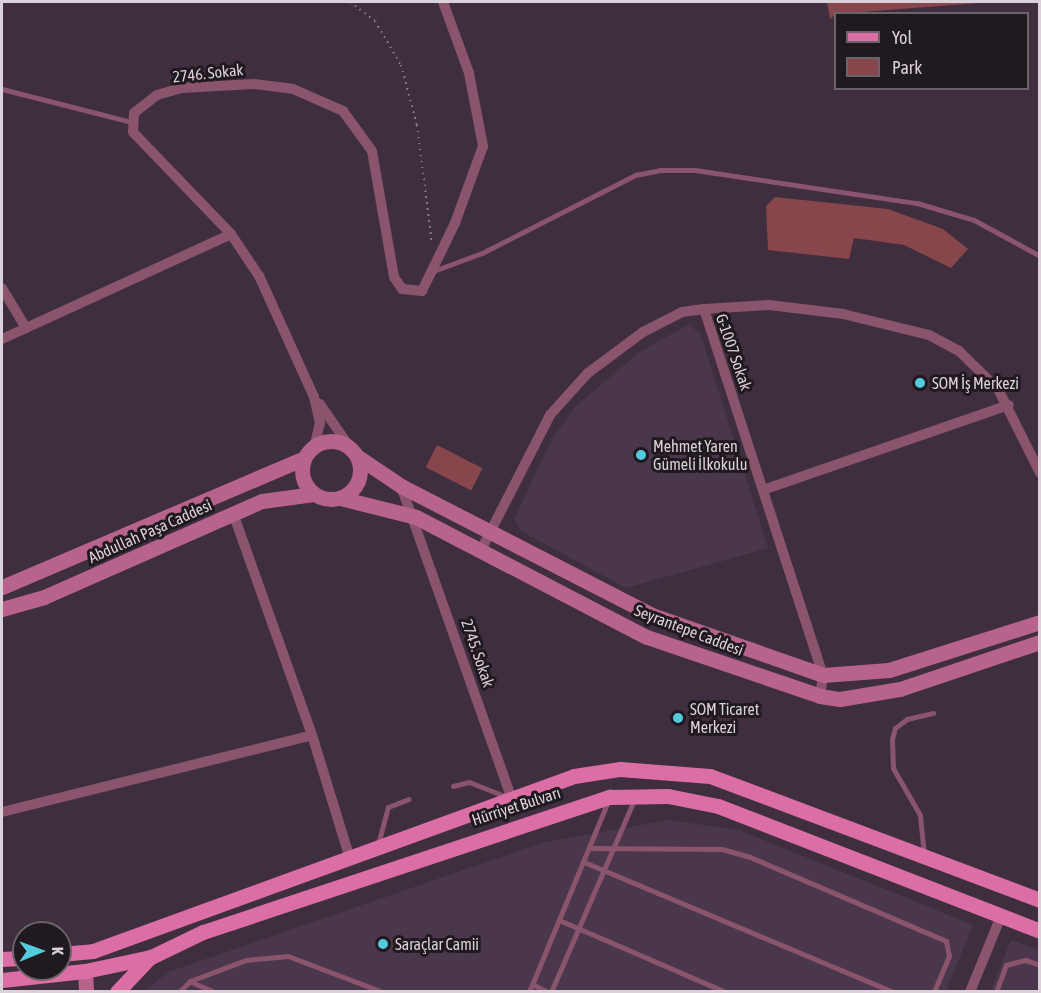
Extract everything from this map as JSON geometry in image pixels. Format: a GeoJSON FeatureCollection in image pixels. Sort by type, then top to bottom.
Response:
{"type":"FeatureCollection","features":[{"type":"Feature","properties":{"kind":"main road"},"geometry":{"type":"LineString","coordinates":[[329,440],[353,452],[358,482],[340,498],[315,494],[302,478],[303,458],[315,444],[329,440]]}},
{"type":"Feature","properties":{"kind":"main road","name":"Seyrantepe Caddesi"},"geometry":{"type":"LineString","coordinates":[[353,452],[401,486],[652,615],[823,675],[889,670],[1040,622]]}},
{"type":"Feature","properties":{"kind":"main road","name":"Abdullah Paşa Caddesi"},"geometry":{"type":"LineString","coordinates":[[2,587],[303,458]]}},
{"type":"Feature","properties":{"kind":"main road","name":"Abdullah Paşa Caddesi"},"geometry":{"type":"LineString","coordinates":[[2,609],[44,597],[262,501],[315,494]]}},
{"type":"Feature","properties":{"kind":"main road","name":"Seyrantepe Caddesi"},"geometry":{"type":"LineString","coordinates":[[340,498],[416,517],[482,549],[647,637],[820,696],[840,699],[900,689],[1040,642]]}},
{"type":"Feature","properties":{"kind":"main road","name":"Hürriyet Bulvarı"},"geometry":{"type":"LineString","coordinates":[[72,953],[93,951],[349,855],[574,776],[662,768],[745,788],[1040,900]]}},
{"type":"Feature","properties":{"kind":"main road","name":"Hürriyet Bulvarı"},"geometry":{"type":"LineString","coordinates":[[2,980],[86,971],[151,957],[203,932],[610,797],[635,797],[718,806],[1040,931]]}},
{"type":"Feature","properties":{"kind":"main road"},"geometry":{"type":"LineString","coordinates":[[72,956],[79,957],[86,971],[86,992]]}},
{"type":"Feature","properties":{"kind":"main road"},"geometry":{"type":"LineString","coordinates":[[117,992],[151,957]]}},
{"type":"Feature","properties":{"kind":"street","name":"2746. Sokak"},"geometry":{"type":"LineString","coordinates":[[131,122],[141,103],[182,88],[254,84],[321,98],[361,130],[372,151],[394,277],[402,289],[422,291],[436,270],[483,146],[469,73],[442,2]]}},
{"type":"Feature","properties":{"kind":"street"},"geometry":{"type":"LineString","coordinates":[[131,122],[133,132],[231,234],[259,276],[314,397],[353,452]]}},
{"type":"Feature","properties":{"kind":"street"},"geometry":{"type":"LineString","coordinates":[[2,339],[231,234]]}},
{"type":"Feature","properties":{"kind":"street"},"geometry":{"type":"LineString","coordinates":[[2,288],[26,328]]}},
{"type":"Feature","properties":{"kind":"street"},"geometry":{"type":"LineString","coordinates":[[704,309],[768,305],[843,314],[929,335],[977,366],[1009,405],[1040,473]]}},
{"type":"Feature","properties":{"kind":"street","name":"G-1007 Sokak"},"geometry":{"type":"LineString","coordinates":[[482,549],[550,415],[588,373],[643,332],[682,312],[704,309],[823,675],[820,696]]}},
{"type":"Feature","properties":{"kind":"street"},"geometry":{"type":"LineString","coordinates":[[314,397],[320,423],[315,444]]}},
{"type":"Feature","properties":{"kind":"street"},"geometry":{"type":"LineString","coordinates":[[763,490],[1009,405]]}},
{"type":"Feature","properties":{"kind":"street","name":"2745. Sokak"},"geometry":{"type":"LineString","coordinates":[[401,486],[416,517],[512,799]]}},
{"type":"Feature","properties":{"kind":"street"},"geometry":{"type":"LineString","coordinates":[[233,513],[312,735],[349,855]]}},
{"type":"Feature","properties":{"kind":"street"},"geometry":{"type":"LineString","coordinates":[[2,812],[312,735]]}},
{"type":"Feature","properties":{"kind":"street"},"geometry":{"type":"LineString","coordinates":[[970,992],[1001,916]]}},
{"type":"Feature","properties":{"kind":"lane"},"geometry":{"type":"LineString","coordinates":[[2,89],[131,122]]}},
{"type":"Feature","properties":{"kind":"lane"},"geometry":{"type":"LineString","coordinates":[[436,270],[482,253],[635,175],[660,170],[695,170],[917,202],[974,220],[1040,256]]}},
{"type":"Feature","properties":{"kind":"lane"},"geometry":{"type":"LineString","coordinates":[[924,855],[920,815],[893,768],[892,739],[895,728],[907,719],[933,714]]}},
{"type":"Feature","properties":{"kind":"lane"},"geometry":{"type":"LineString","coordinates":[[453,786],[469,782],[512,799]]}},
{"type":"Feature","properties":{"kind":"lane"},"geometry":{"type":"LineString","coordinates":[[529,992],[610,797]]}},
{"type":"Feature","properties":{"kind":"lane"},"geometry":{"type":"LineString","coordinates":[[532,984],[550,992],[635,797]]}},
{"type":"Feature","properties":{"kind":"lane"},"geometry":{"type":"LineString","coordinates":[[377,845],[388,807],[409,799]]}},
{"type":"Feature","properties":{"kind":"lane"},"geometry":{"type":"LineString","coordinates":[[590,849],[613,848],[741,855],[946,941],[949,956],[934,992]]}},
{"type":"Feature","properties":{"kind":"lane"},"geometry":{"type":"LineString","coordinates":[[584,862],[893,992]]}},
{"type":"Feature","properties":{"kind":"lane"},"geometry":{"type":"LineString","coordinates":[[559,920],[725,992]]}},
{"type":"Feature","properties":{"kind":"lane"},"geometry":{"type":"LineString","coordinates":[[179,992],[190,981],[246,960],[288,956],[383,992]]}},
{"type":"Feature","properties":{"kind":"lane"},"geometry":{"type":"LineString","coordinates":[[996,992],[1006,965],[1025,960],[1040,965]]}},
{"type":"Feature","properties":{"kind":"lane"},"geometry":{"type":"LineString","coordinates":[[190,981],[214,992]]}},
{"type":"Feature","properties":{"kind":"path"},"geometry":{"type":"LineString","coordinates":[[350,2],[375,21],[401,65],[417,125],[430,239],[441,256]]}},
{"type":"Feature","properties":{"kind":"shaded area","name":"Mehmet Yaren Gümeli İlkokulu"},"geometry":{"type":"Polygon","coordinates":[[[689,324],[701,335],[768,548],[626,588],[521,531],[514,519],[553,437],[574,408],[637,354],[689,324]]]}},
{"type":"Feature","properties":{"kind":"shaded area"},"geometry":{"type":"Polygon","coordinates":[[[669,820],[739,830],[973,925],[946,991],[143,992],[168,972],[545,842],[669,820]]]}},
{"type":"Feature","properties":{"kind":"shaded area"},"geometry":{"type":"Polygon","coordinates":[[[1011,940],[1039,950],[1039,991],[990,992],[1011,940]]]}},
{"type":"Feature","properties":{"kind":"green space"},"geometry":{"type":"Polygon","coordinates":[[[827,2],[992,2],[834,12],[834,16],[830,19],[827,2]]]}},
{"type":"Feature","properties":{"kind":"green space"},"geometry":{"type":"Polygon","coordinates":[[[775,197],[888,209],[943,229],[968,249],[951,268],[904,245],[854,238],[849,259],[768,250],[766,206],[775,197]]]}},
{"type":"Feature","properties":{"kind":"green space"},"geometry":{"type":"Polygon","coordinates":[[[437,445],[482,468],[471,490],[426,467],[437,445]]]}},
{"type":"Feature","properties":{"kind":"place","name":"SOM İş Merkezi"},"geometry":{"type":"Point","coordinates":[920,383]}},
{"type":"Feature","properties":{"kind":"place","name":"Mehmet Yaren Gümeli İlkokulu"},"geometry":{"type":"Point","coordinates":[641,455]}},
{"type":"Feature","properties":{"kind":"place","name":"SOM Ticaret Merkezi"},"geometry":{"type":"Point","coordinates":[678,718]}},
{"type":"Feature","properties":{"kind":"place","name":"Saraçlar Camii"},"geometry":{"type":"Point","coordinates":[383,944]}}]}
